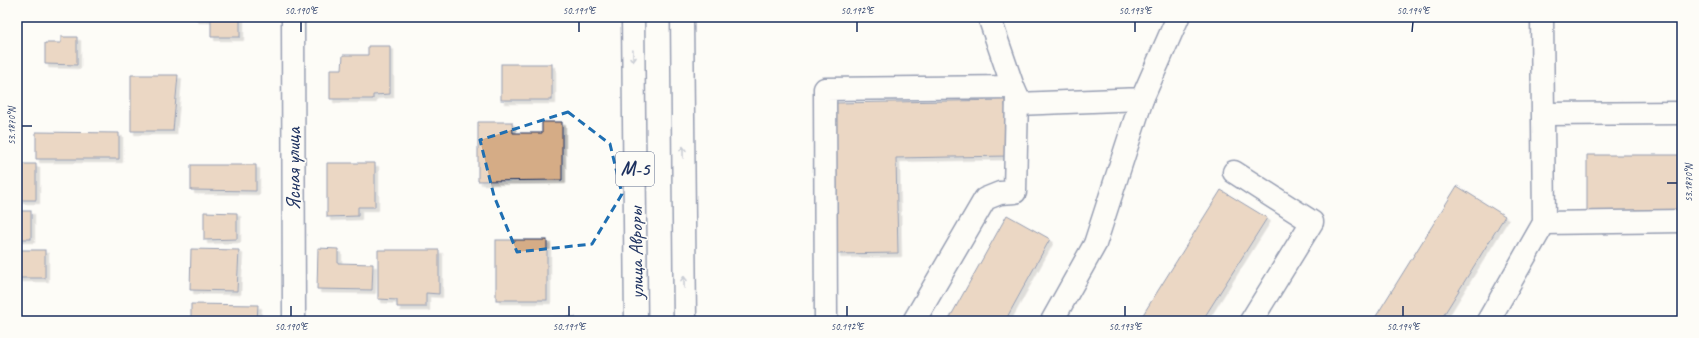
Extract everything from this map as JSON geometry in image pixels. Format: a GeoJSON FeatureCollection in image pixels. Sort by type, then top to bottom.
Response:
{"type":"FeatureCollection","features":[{"type":"Feature","properties":{"kind":"main road","name":"Ясная улица"},"geometry":{"type":"LineString","coordinates":[[293,17],[294,321]]}},
{"type":"Feature","properties":{"kind":"main road","name":"улица Авроры"},"geometry":{"type":"LineString","coordinates":[[633,17],[636,321]]}},
{"type":"Feature","properties":{"kind":"main road","name":"М-5"},"geometry":{"type":"LineString","coordinates":[[682,17],[685,321]]}},
{"type":"Feature","properties":{"kind":"main road"},"geometry":{"type":"LineString","coordinates":[[914,321],[985,198],[1000,193],[1015,192],[1015,96],[988,17]]}},
{"type":"Feature","properties":{"kind":"main road"},"geometry":{"type":"LineString","coordinates":[[1052,321],[1095,244],[1142,99],[1178,17]]}},
{"type":"Feature","properties":{"kind":"main road"},"geometry":{"type":"LineString","coordinates":[[1488,321],[1544,223],[1542,17]]}},
{"type":"Feature","properties":{"kind":"main road"},"geometry":{"type":"LineString","coordinates":[[826,321],[825,89],[1142,99]]}},
{"type":"Feature","properties":{"kind":"main road"},"geometry":{"type":"LineString","coordinates":[[1544,114],[1682,113]]}},
{"type":"Feature","properties":{"kind":"main road"},"geometry":{"type":"LineString","coordinates":[[1234,172],[1312,222],[1251,321]]}},
{"type":"Feature","properties":{"kind":"main road"},"geometry":{"type":"LineString","coordinates":[[1544,223],[1682,221]]}},
{"type":"Feature","properties":{"kind":"highlighted area"},"geometry":{"type":"Polygon","coordinates":[[[568,112],[610,144],[622,194],[592,244],[517,252],[494,196],[480,140],[568,112]]]}},
{"type":"Feature","properties":{"kind":"building"},"geometry":{"type":"Polygon","coordinates":[[[195,17],[240,17],[240,37],[211,37],[211,19],[195,19],[195,17]]]}},
{"type":"Feature","properties":{"kind":"building"},"geometry":{"type":"Polygon","coordinates":[[[61,37],[77,37],[77,65],[45,64],[45,43],[61,43],[61,37]]]}},
{"type":"Feature","properties":{"kind":"building"},"geometry":{"type":"Polygon","coordinates":[[[368,46],[390,46],[390,94],[373,95],[373,99],[330,99],[330,69],[342,69],[343,55],[368,55],[368,46]]]}},
{"type":"Feature","properties":{"kind":"building"},"geometry":{"type":"Polygon","coordinates":[[[501,64],[552,64],[552,100],[501,100],[501,64]]]}},
{"type":"Feature","properties":{"kind":"building"},"geometry":{"type":"Polygon","coordinates":[[[131,75],[178,75],[173,131],[131,131],[131,75]]]}},
{"type":"Feature","properties":{"kind":"building"},"geometry":{"type":"Polygon","coordinates":[[[1007,100],[1008,156],[896,158],[898,253],[837,254],[834,103],[1007,100]]]}},
{"type":"Feature","properties":{"kind":"building"},"geometry":{"type":"Polygon","coordinates":[[[478,122],[512,122],[513,133],[542,133],[542,122],[562,122],[562,180],[478,181],[478,122]]]}},
{"type":"Feature","properties":{"kind":"building"},"geometry":{"type":"Polygon","coordinates":[[[36,132],[119,133],[119,159],[36,159],[36,132]]]}},
{"type":"Feature","properties":{"kind":"building"},"geometry":{"type":"Polygon","coordinates":[[[1587,155],[1682,155],[1682,210],[1587,211],[1587,155]]]}},
{"type":"Feature","properties":{"kind":"building"},"geometry":{"type":"Polygon","coordinates":[[[327,163],[375,163],[375,207],[358,207],[358,216],[327,217],[327,163]]]}},
{"type":"Feature","properties":{"kind":"building"},"geometry":{"type":"Polygon","coordinates":[[[17,164],[36,164],[36,200],[17,200],[17,164]]]}},
{"type":"Feature","properties":{"kind":"building"},"geometry":{"type":"Polygon","coordinates":[[[191,165],[256,165],[256,191],[191,190],[191,165]]]}},
{"type":"Feature","properties":{"kind":"building"},"geometry":{"type":"Polygon","coordinates":[[[1457,186],[1505,216],[1440,321],[1373,321],[1457,186]]]}},
{"type":"Feature","properties":{"kind":"building"},"geometry":{"type":"Polygon","coordinates":[[[1221,190],[1267,218],[1202,321],[1139,321],[1221,190]]]}},
{"type":"Feature","properties":{"kind":"building"},"geometry":{"type":"Polygon","coordinates":[[[17,211],[31,211],[31,239],[17,239],[17,211]]]}},
{"type":"Feature","properties":{"kind":"building"},"geometry":{"type":"Polygon","coordinates":[[[204,212],[237,213],[237,239],[204,240],[204,212]]]}},
{"type":"Feature","properties":{"kind":"building"},"geometry":{"type":"Polygon","coordinates":[[[1007,215],[1050,239],[1005,321],[948,321],[1007,215]]]}},
{"type":"Feature","properties":{"kind":"building"},"geometry":{"type":"Polygon","coordinates":[[[496,240],[547,240],[547,300],[496,300],[496,240]]]}},
{"type":"Feature","properties":{"kind":"building"},"geometry":{"type":"Polygon","coordinates":[[[318,248],[338,249],[338,263],[373,264],[372,290],[317,289],[318,248]]]}},
{"type":"Feature","properties":{"kind":"building"},"geometry":{"type":"Polygon","coordinates":[[[191,249],[239,250],[237,291],[190,290],[191,249]]]}},
{"type":"Feature","properties":{"kind":"building"},"geometry":{"type":"Polygon","coordinates":[[[17,250],[45,250],[45,278],[17,278],[17,250]]]}},
{"type":"Feature","properties":{"kind":"building"},"geometry":{"type":"Polygon","coordinates":[[[378,250],[439,250],[439,294],[426,293],[426,307],[397,307],[397,300],[378,299],[378,250]]]}},
{"type":"Feature","properties":{"kind":"building"},"geometry":{"type":"Polygon","coordinates":[[[191,304],[258,305],[257,321],[191,321],[191,304]]]}},
{"type":"Feature","properties":{"kind":"building"},"geometry":{"type":"Polygon","coordinates":[[[553,317],[575,317],[575,321],[553,321],[553,317]]]}}]}
